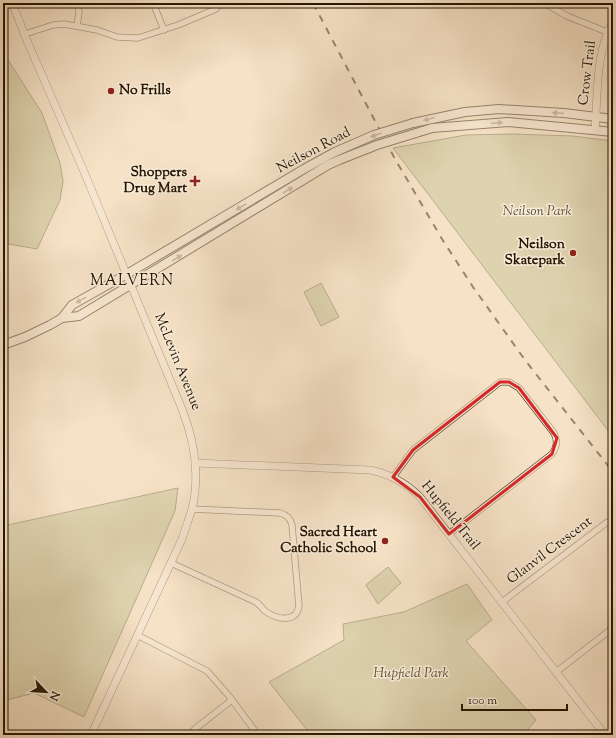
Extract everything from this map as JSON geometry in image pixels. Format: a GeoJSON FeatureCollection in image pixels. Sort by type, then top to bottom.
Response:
{"type":"FeatureCollection","features":[{"type":"Feature","properties":{"kind":"main road","name":"Neilson Road"},"geometry":{"type":"LineString","coordinates":[[3,345],[50,326],[62,318],[72,305],[335,152],[374,135],[413,123],[465,112],[499,109],[564,113],[613,119]]}},
{"type":"Feature","properties":{"kind":"main road","name":"Neilson Road"},"geometry":{"type":"LineString","coordinates":[[62,318],[79,316],[328,165],[377,145],[432,128],[508,122],[613,132]]}},
{"type":"Feature","properties":{"kind":"street","name":"McLevin Avenue"},"geometry":{"type":"LineString","coordinates":[[12,3],[127,274],[188,424],[194,451],[195,491],[192,509],[182,539],[91,735]]}},
{"type":"Feature","properties":{"kind":"street"},"geometry":{"type":"LineString","coordinates":[[77,3],[80,12],[77,26]]}},
{"type":"Feature","properties":{"kind":"street"},"geometry":{"type":"LineString","coordinates":[[153,3],[164,30]]}},
{"type":"Feature","properties":{"kind":"street"},"geometry":{"type":"LineString","coordinates":[[25,34],[53,25],[64,24],[117,37],[130,39],[138,38],[164,30],[216,9],[221,3]]}},
{"type":"Feature","properties":{"kind":"street"},"geometry":{"type":"LineString","coordinates":[[544,3],[567,16],[607,32]]}},
{"type":"Feature","properties":{"kind":"street","name":"Crow Trail"},"geometry":{"type":"LineString","coordinates":[[595,130],[601,54],[607,32],[613,22]]}},
{"type":"Feature","properties":{"kind":"street"},"geometry":{"type":"LineString","coordinates":[[393,477],[413,450],[500,382],[509,382],[519,388],[554,433],[557,442],[555,450],[552,454],[449,534]]}},
{"type":"Feature","properties":{"kind":"street","name":"Hupfield Trail"},"geometry":{"type":"LineString","coordinates":[[195,464],[370,470],[393,477],[410,487],[420,497],[605,735]]}},
{"type":"Feature","properties":{"kind":"street"},"geometry":{"type":"LineString","coordinates":[[171,563],[256,602],[265,611],[283,619],[292,618],[298,611],[299,606],[292,525],[287,516],[280,513],[192,509]]}},
{"type":"Feature","properties":{"kind":"street","name":"Glanvil Crescent"},"geometry":{"type":"LineString","coordinates":[[502,602],[606,522],[613,520]]}},
{"type":"Feature","properties":{"kind":"street"},"geometry":{"type":"LineString","coordinates":[[556,672],[613,628]]}},
{"type":"Feature","properties":{"kind":"street"},"geometry":{"type":"LineString","coordinates":[[137,635],[207,671],[232,700],[258,735]]}},
{"type":"Feature","properties":{"kind":"street"},"geometry":{"type":"LineString","coordinates":[[189,735],[232,700]]}},
{"type":"Feature","properties":{"kind":"highlighted area"},"geometry":{"type":"Polygon","coordinates":[[[500,382],[509,382],[519,388],[557,438],[552,454],[449,534],[420,497],[393,477],[413,450],[500,382]]]}},
{"type":"Feature","properties":{"kind":"green space"},"geometry":{"type":"Polygon","coordinates":[[[3,52],[42,113],[60,163],[63,181],[60,200],[37,249],[3,243],[3,52]]]}},
{"type":"Feature","properties":{"kind":"green space","name":"Neilson Park"},"geometry":{"type":"Polygon","coordinates":[[[511,134],[573,136],[613,141],[613,437],[393,148],[466,135],[511,134]]]}},
{"type":"Feature","properties":{"kind":"green space"},"geometry":{"type":"Polygon","coordinates":[[[321,283],[339,317],[321,326],[304,292],[321,283]]]}},
{"type":"Feature","properties":{"kind":"green space"},"geometry":{"type":"Polygon","coordinates":[[[178,488],[175,511],[84,717],[34,693],[3,701],[3,526],[178,488]]]}},
{"type":"Feature","properties":{"kind":"green space"},"geometry":{"type":"Polygon","coordinates":[[[388,567],[401,583],[378,604],[366,585],[388,567]]]}},
{"type":"Feature","properties":{"kind":"green space","name":"Hupfield Park"},"geometry":{"type":"Polygon","coordinates":[[[467,584],[492,620],[466,641],[536,720],[523,735],[311,735],[269,682],[344,640],[343,624],[404,612],[467,584]]]}},
{"type":"Feature","properties":{"kind":"railway"},"geometry":{"type":"LineString","coordinates":[[313,3],[395,159],[442,239],[473,287],[525,360],[613,472]]}},
{"type":"Feature","properties":{"kind":"place","name":"No Frills"},"geometry":{"type":"Point","coordinates":[111,91]}},
{"type":"Feature","properties":{"kind":"place","name":"Shoppers Drug Mart"},"geometry":{"type":"Point","coordinates":[195,181]}},
{"type":"Feature","properties":{"kind":"place","name":"Neilson Skatepark"},"geometry":{"type":"Point","coordinates":[573,253]}},
{"type":"Feature","properties":{"kind":"place","name":"Sacred Heart Catholic School"},"geometry":{"type":"Point","coordinates":[385,541]}},
{"type":"Feature","properties":{"kind":"district","name":"MALVERN"},"geometry":{"type":"Point","coordinates":[132,281]}}]}
